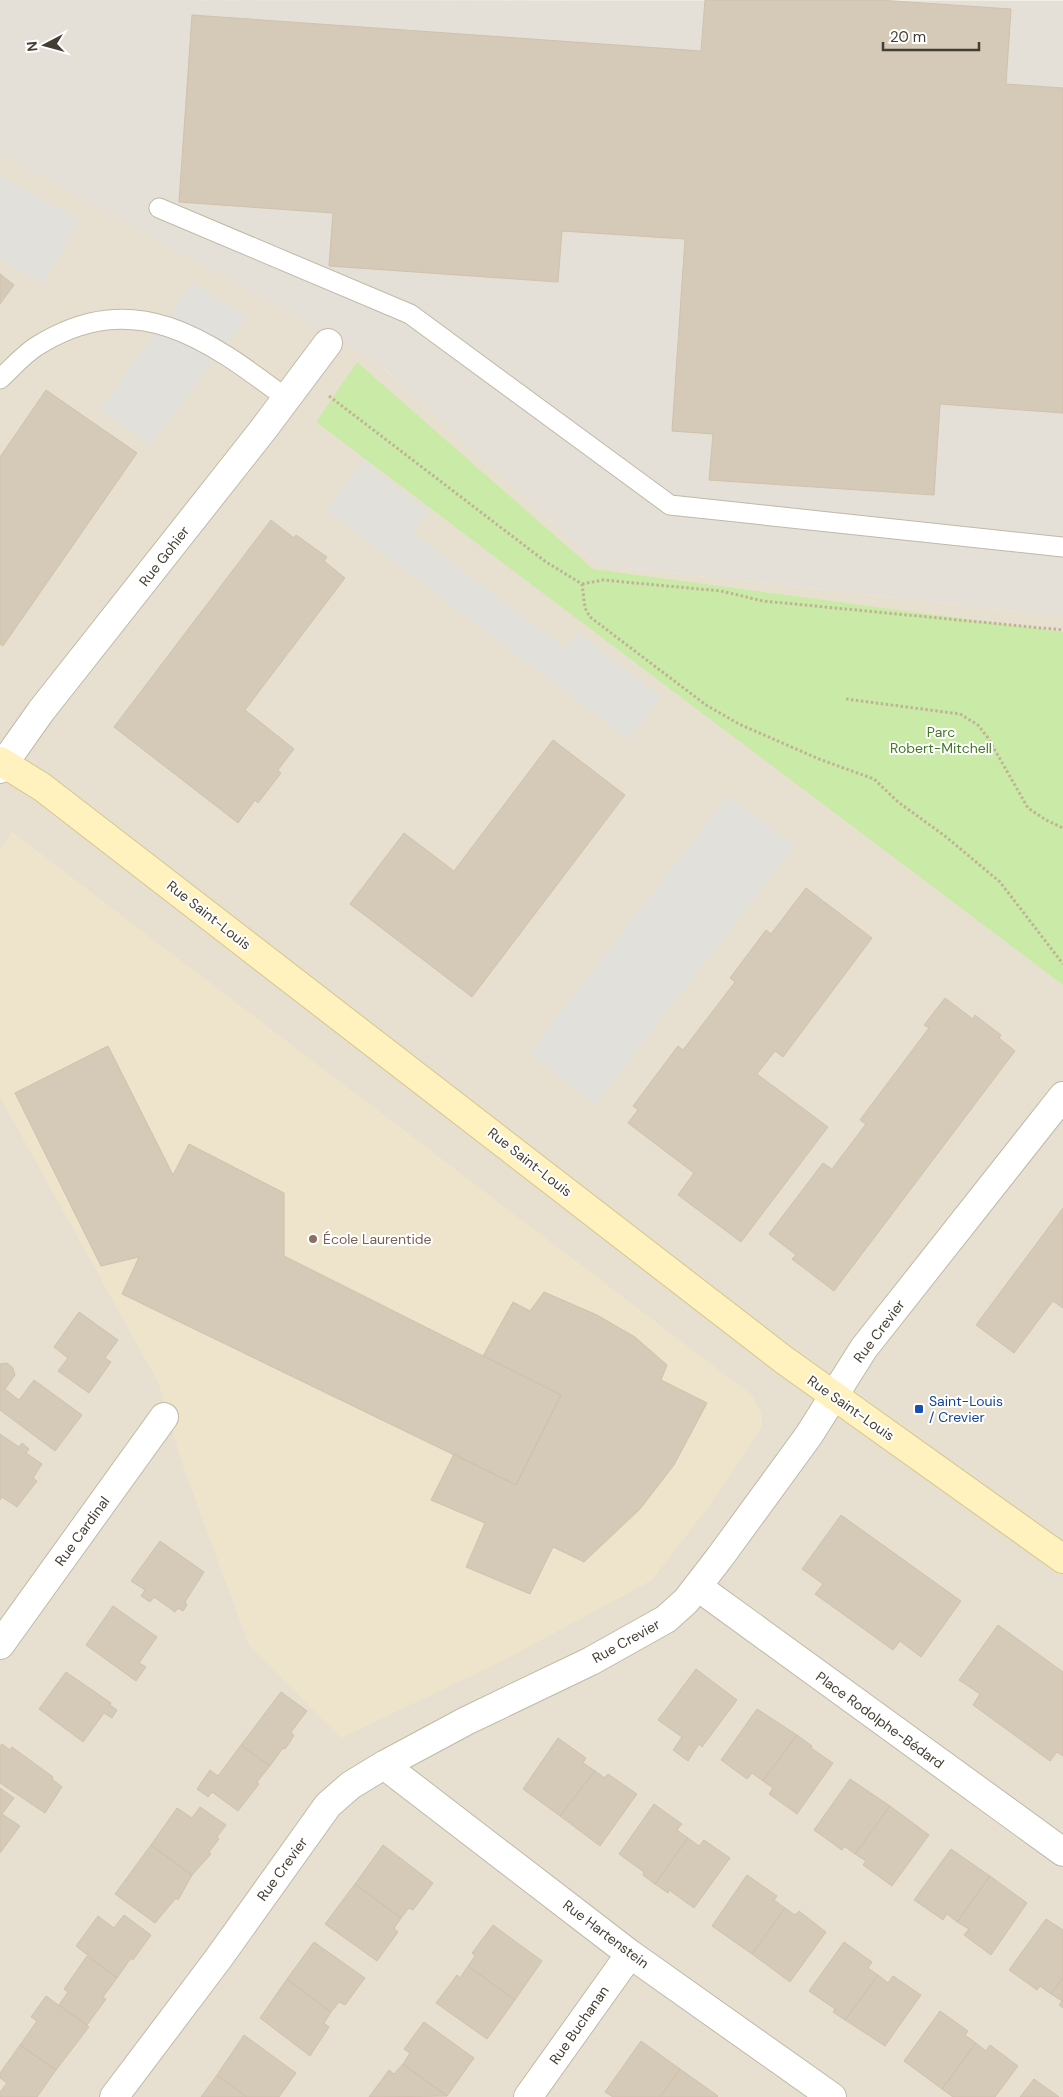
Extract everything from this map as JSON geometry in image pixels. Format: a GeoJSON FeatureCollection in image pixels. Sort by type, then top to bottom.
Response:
{"type":"FeatureCollection","features":[{"type":"Feature","properties":{"kind":"street","name":"Rue Gohier"},"geometry":{"type":"LineString","coordinates":[[1,764],[328,343]]}},
{"type":"Feature","properties":{"kind":"street","name":"Rue Saint-Louis"},"geometry":{"type":"LineString","coordinates":[[1,764],[58,799],[833,1396],[1063,1559]]}},
{"type":"Feature","properties":{"kind":"street","name":"Rue Crevier"},"geometry":{"type":"LineString","coordinates":[[114,2097],[224,1950],[328,1805],[351,1785],[466,1721],[591,1661],[675,1612],[698,1587],[809,1434],[864,1348],[1063,1096]]}},
{"type":"Feature","properties":{"kind":"street","name":"Rue Cardinal"},"geometry":{"type":"LineString","coordinates":[[0,1645],[164,1418]]}},
{"type":"Feature","properties":{"kind":"street","name":"Place Rodolphe-Bédard"},"geometry":{"type":"LineString","coordinates":[[698,1587],[1063,1852]]}},
{"type":"Feature","properties":{"kind":"street","name":"Rue Hartenstein"},"geometry":{"type":"LineString","coordinates":[[384,1765],[630,1954],[832,2097]]}},
{"type":"Feature","properties":{"kind":"street","name":"Rue Buchanan"},"geometry":{"type":"LineString","coordinates":[[528,2097],[630,1954]]}},
{"type":"Feature","properties":{"kind":"lane"},"geometry":{"type":"LineString","coordinates":[[159,208],[410,314],[670,505],[1063,547]]}},
{"type":"Feature","properties":{"kind":"lane"},"geometry":{"type":"LineString","coordinates":[[0,379],[35,347],[69,329],[96,322],[128,319],[161,325],[202,341],[243,366],[286,398]]}},
{"type":"Feature","properties":{"kind":"path"},"geometry":{"type":"LineString","coordinates":[[329,396],[546,562],[582,584],[603,580],[721,591],[764,601],[1063,630]]}},
{"type":"Feature","properties":{"kind":"path"},"geometry":{"type":"LineString","coordinates":[[582,584],[585,608],[590,617],[706,705],[739,724],[841,769],[874,779],[898,802],[945,836],[1000,882],[1063,964]]}},
{"type":"Feature","properties":{"kind":"path"},"geometry":{"type":"LineString","coordinates":[[846,699],[960,714],[978,725],[988,738],[1028,808],[1063,828]]}},
{"type":"Feature","properties":{"kind":"shaded area"},"geometry":{"type":"Polygon","coordinates":[[[0,0],[1063,1],[1063,616],[598,565],[376,361],[0,153],[0,0]]]}},
{"type":"Feature","properties":{"kind":"shaded area"},"geometry":{"type":"Polygon","coordinates":[[[0,153],[376,361],[598,565],[1063,616],[1063,2097],[0,2097],[0,153]]]}},
{"type":"Feature","properties":{"kind":"shaded area"},"geometry":{"type":"Polygon","coordinates":[[[0,176],[79,220],[44,284],[0,260],[0,176]]]}},
{"type":"Feature","properties":{"kind":"shaded area"},"geometry":{"type":"Polygon","coordinates":[[[193,283],[247,317],[150,445],[100,408],[193,283]]]}},
{"type":"Feature","properties":{"kind":"shaded area"},"geometry":{"type":"Polygon","coordinates":[[[363,460],[430,511],[413,533],[566,649],[578,633],[661,697],[629,740],[326,510],[363,460]]]}},
{"type":"Feature","properties":{"kind":"shaded area"},"geometry":{"type":"Polygon","coordinates":[[[728,795],[795,846],[595,1104],[529,1053],[728,795]]]}},
{"type":"Feature","properties":{"kind":"shaded area","name":"École Laurentide"},"geometry":{"type":"Polygon","coordinates":[[[12,832],[753,1396],[762,1416],[762,1425],[758,1433],[709,1506],[652,1580],[506,1659],[341,1738],[249,1645],[184,1469],[158,1382],[0,1097],[0,850],[12,832]]]}},
{"type":"Feature","properties":{"kind":"green space","name":"Parc Robert-Mitchell"},"geometry":{"type":"Polygon","coordinates":[[[357,362],[593,569],[1063,632],[1063,985],[316,422],[357,362]]]}},
{"type":"Feature","properties":{"kind":"building"},"geometry":{"type":"Polygon","coordinates":[[[705,0],[879,0],[1011,9],[1006,84],[1063,88],[1063,413],[940,404],[934,495],[709,480],[713,434],[672,431],[685,239],[562,231],[558,282],[329,266],[333,213],[179,202],[192,15],[701,51],[705,0]]]}},
{"type":"Feature","properties":{"kind":"building"},"geometry":{"type":"Polygon","coordinates":[[[0,274],[14,285],[0,304],[0,274]]]}},
{"type":"Feature","properties":{"kind":"building"},"geometry":{"type":"Polygon","coordinates":[[[46,390],[137,453],[3,646],[0,644],[0,457],[46,390]]]}},
{"type":"Feature","properties":{"kind":"building"},"geometry":{"type":"Polygon","coordinates":[[[271,520],[294,538],[296,535],[327,557],[324,561],[345,578],[245,710],[294,749],[278,770],[281,773],[258,803],[255,800],[238,823],[114,727],[271,520]]]}},
{"type":"Feature","properties":{"kind":"building"},"geometry":{"type":"Polygon","coordinates":[[[553,740],[625,795],[472,997],[350,904],[404,833],[454,871],[553,740]]]}},
{"type":"Feature","properties":{"kind":"building"},"geometry":{"type":"Polygon","coordinates":[[[806,888],[872,938],[783,1057],[775,1051],[757,1074],[828,1127],[741,1242],[678,1195],[694,1173],[628,1123],[638,1110],[633,1106],[678,1046],[683,1050],[735,982],[730,978],[766,930],[771,934],[806,888]]]}},
{"type":"Feature","properties":{"kind":"building"},"geometry":{"type":"Polygon","coordinates":[[[945,998],[973,1019],[975,1015],[1001,1035],[999,1038],[1015,1051],[834,1291],[792,1259],[796,1255],[769,1234],[823,1163],[832,1169],[866,1124],[860,1120],[929,1028],[924,1025],[945,998]]]}},
{"type":"Feature","properties":{"kind":"building"},"geometry":{"type":"Polygon","coordinates":[[[108,1046],[173,1175],[189,1144],[284,1193],[284,1256],[561,1395],[516,1485],[122,1294],[139,1257],[101,1266],[15,1093],[108,1046]]]}},
{"type":"Feature","properties":{"kind":"building"},"geometry":{"type":"Polygon","coordinates":[[[1063,1208],[1063,1308],[1053,1301],[1014,1353],[976,1325],[1063,1208]]]}},
{"type":"Feature","properties":{"kind":"building"},"geometry":{"type":"Polygon","coordinates":[[[544,1292],[597,1315],[635,1337],[667,1365],[661,1380],[707,1403],[674,1465],[640,1509],[584,1562],[553,1547],[530,1594],[466,1567],[485,1523],[431,1500],[454,1454],[516,1485],[561,1395],[483,1356],[513,1302],[530,1311],[544,1292]]]}},
{"type":"Feature","properties":{"kind":"building"},"geometry":{"type":"Polygon","coordinates":[[[79,1312],[118,1340],[105,1358],[111,1362],[89,1393],[58,1371],[68,1358],[54,1347],[79,1312]]]}},
{"type":"Feature","properties":{"kind":"building"},"geometry":{"type":"Polygon","coordinates":[[[7,1363],[13,1368],[15,1375],[5,1389],[19,1400],[34,1380],[82,1415],[55,1451],[0,1410],[0,1364],[7,1363]]]}},
{"type":"Feature","properties":{"kind":"building"},"geometry":{"type":"Polygon","coordinates":[[[0,1434],[19,1447],[22,1443],[29,1449],[26,1453],[42,1464],[33,1478],[37,1481],[17,1507],[2,1497],[0,1500],[0,1434]]]}},
{"type":"Feature","properties":{"kind":"building"},"geometry":{"type":"Polygon","coordinates":[[[841,1515],[961,1601],[921,1657],[900,1641],[893,1650],[815,1594],[823,1584],[802,1569],[841,1515]]]}},
{"type":"Feature","properties":{"kind":"building"},"geometry":{"type":"Polygon","coordinates":[[[160,1541],[204,1572],[185,1602],[187,1605],[183,1611],[178,1608],[175,1612],[154,1597],[150,1602],[141,1596],[145,1590],[131,1581],[160,1541]]]}},
{"type":"Feature","properties":{"kind":"building"},"geometry":{"type":"Polygon","coordinates":[[[113,1606],[157,1637],[139,1663],[146,1667],[136,1681],[86,1645],[113,1606]]]}},
{"type":"Feature","properties":{"kind":"building"},"geometry":{"type":"Polygon","coordinates":[[[998,1625],[1063,1672],[1063,1756],[1057,1752],[1050,1761],[973,1705],[980,1694],[959,1680],[998,1625]]]}},
{"type":"Feature","properties":{"kind":"building"},"geometry":{"type":"Polygon","coordinates":[[[696,1669],[737,1700],[702,1747],[699,1744],[688,1761],[673,1750],[682,1737],[658,1720],[696,1669]]]}},
{"type":"Feature","properties":{"kind":"building"},"geometry":{"type":"Polygon","coordinates":[[[66,1672],[111,1703],[110,1705],[117,1710],[112,1718],[104,1713],[83,1742],[39,1709],[66,1672]]]}},
{"type":"Feature","properties":{"kind":"building"},"geometry":{"type":"Polygon","coordinates":[[[281,1692],[307,1711],[291,1732],[294,1735],[290,1742],[285,1749],[283,1748],[270,1766],[241,1745],[281,1692]]]}},
{"type":"Feature","properties":{"kind":"building"},"geometry":{"type":"Polygon","coordinates":[[[757,1709],[797,1735],[763,1781],[752,1773],[747,1779],[721,1760],[757,1709]]]}},
{"type":"Feature","properties":{"kind":"building"},"geometry":{"type":"Polygon","coordinates":[[[797,1735],[812,1746],[811,1748],[833,1763],[797,1814],[769,1794],[773,1788],[763,1781],[797,1735]]]}},
{"type":"Feature","properties":{"kind":"building"},"geometry":{"type":"Polygon","coordinates":[[[558,1738],[586,1758],[583,1763],[595,1771],[560,1816],[523,1789],[558,1738]]]}},
{"type":"Feature","properties":{"kind":"building"},"geometry":{"type":"Polygon","coordinates":[[[2,1744],[10,1750],[12,1747],[53,1777],[52,1779],[62,1787],[45,1813],[0,1783],[0,1747],[2,1744]]]}},
{"type":"Feature","properties":{"kind":"building"},"geometry":{"type":"Polygon","coordinates":[[[241,1745],[270,1766],[238,1811],[212,1792],[208,1797],[197,1789],[210,1770],[218,1776],[241,1745]]]}},
{"type":"Feature","properties":{"kind":"building"},"geometry":{"type":"Polygon","coordinates":[[[595,1771],[605,1778],[608,1774],[637,1794],[600,1846],[560,1816],[595,1771]]]}},
{"type":"Feature","properties":{"kind":"building"},"geometry":{"type":"Polygon","coordinates":[[[850,1779],[890,1806],[855,1854],[844,1846],[842,1850],[814,1830],[850,1779]]]}},
{"type":"Feature","properties":{"kind":"building"},"geometry":{"type":"Polygon","coordinates":[[[0,1788],[14,1798],[2,1814],[20,1826],[0,1853],[0,1788]]]}},
{"type":"Feature","properties":{"kind":"building"},"geometry":{"type":"Polygon","coordinates":[[[654,1804],[682,1824],[677,1830],[688,1838],[655,1884],[643,1875],[644,1872],[619,1854],[654,1804]]]}},
{"type":"Feature","properties":{"kind":"building"},"geometry":{"type":"Polygon","coordinates":[[[890,1806],[929,1835],[892,1886],[863,1865],[866,1861],[855,1854],[890,1806]]]}},
{"type":"Feature","properties":{"kind":"building"},"geometry":{"type":"Polygon","coordinates":[[[200,1807],[226,1825],[217,1837],[219,1839],[209,1852],[211,1854],[192,1875],[151,1845],[177,1808],[192,1818],[200,1807]]]}},
{"type":"Feature","properties":{"kind":"building"},"geometry":{"type":"Polygon","coordinates":[[[688,1838],[699,1846],[704,1840],[730,1858],[694,1908],[669,1890],[668,1893],[655,1884],[688,1838]]]}},
{"type":"Feature","properties":{"kind":"building"},"geometry":{"type":"Polygon","coordinates":[[[151,1845],[192,1875],[178,1900],[176,1898],[155,1923],[115,1894],[151,1845]]]}},
{"type":"Feature","properties":{"kind":"building"},"geometry":{"type":"Polygon","coordinates":[[[383,1845],[433,1883],[413,1910],[409,1908],[401,1918],[355,1884],[383,1845]]]}},
{"type":"Feature","properties":{"kind":"building"},"geometry":{"type":"Polygon","coordinates":[[[951,1849],[990,1876],[957,1922],[947,1914],[943,1920],[914,1900],[951,1849]]]}},
{"type":"Feature","properties":{"kind":"building"},"geometry":{"type":"Polygon","coordinates":[[[747,1875],[777,1896],[774,1900],[785,1908],[752,1954],[712,1926],[747,1875]]]}},
{"type":"Feature","properties":{"kind":"building"},"geometry":{"type":"Polygon","coordinates":[[[990,1876],[1027,1903],[991,1955],[964,1935],[969,1929],[957,1922],[990,1876]]]}},
{"type":"Feature","properties":{"kind":"building"},"geometry":{"type":"Polygon","coordinates":[[[355,1884],[401,1918],[394,1928],[398,1932],[377,1961],[325,1924],[355,1884]]]}},
{"type":"Feature","properties":{"kind":"building"},"geometry":{"type":"Polygon","coordinates":[[[785,1908],[795,1915],[799,1911],[826,1932],[790,1982],[752,1954],[785,1908]]]}},
{"type":"Feature","properties":{"kind":"building"},"geometry":{"type":"Polygon","coordinates":[[[124,1915],[151,1935],[117,1978],[76,1946],[98,1916],[114,1928],[124,1915]]]}},
{"type":"Feature","properties":{"kind":"building"},"geometry":{"type":"Polygon","coordinates":[[[1046,1919],[1063,1930],[1063,1977],[1051,1994],[1040,1986],[1037,1990],[1009,1970],[1046,1919]]]}},
{"type":"Feature","properties":{"kind":"building"},"geometry":{"type":"Polygon","coordinates":[[[493,1925],[542,1961],[515,2000],[468,1966],[475,1956],[472,1953],[493,1925]]]}},
{"type":"Feature","properties":{"kind":"building"},"geometry":{"type":"Polygon","coordinates":[[[314,1942],[365,1978],[345,2005],[339,2002],[331,2012],[287,1979],[314,1942]]]}},
{"type":"Feature","properties":{"kind":"building"},"geometry":{"type":"Polygon","coordinates":[[[844,1942],[872,1962],[868,1968],[878,1975],[845,2020],[833,2012],[835,2009],[809,1991],[844,1942]]]}},
{"type":"Feature","properties":{"kind":"building"},"geometry":{"type":"Polygon","coordinates":[[[87,1956],[117,1978],[103,1997],[106,1999],[87,2025],[59,2005],[68,1992],[64,1989],[87,1956]]]}},
{"type":"Feature","properties":{"kind":"building"},"geometry":{"type":"Polygon","coordinates":[[[468,1966],[515,2000],[487,2039],[436,2003],[457,1975],[460,1978],[468,1966]]]}},
{"type":"Feature","properties":{"kind":"building"},"geometry":{"type":"Polygon","coordinates":[[[878,1975],[888,1983],[893,1976],[921,1995],[885,2046],[845,2020],[878,1975]]]}},
{"type":"Feature","properties":{"kind":"building"},"geometry":{"type":"Polygon","coordinates":[[[1063,1977],[1063,2008],[1059,2005],[1062,2001],[1051,1994],[1063,1977]]]}},
{"type":"Feature","properties":{"kind":"building"},"geometry":{"type":"Polygon","coordinates":[[[287,1979],[331,2012],[324,2023],[329,2027],[310,2056],[260,2018],[287,1979]]]}},
{"type":"Feature","properties":{"kind":"building"},"geometry":{"type":"Polygon","coordinates":[[[46,1996],[89,2027],[56,2070],[20,2045],[37,2021],[31,2017],[46,1996]]]}},
{"type":"Feature","properties":{"kind":"building"},"geometry":{"type":"Polygon","coordinates":[[[940,2011],[968,2031],[965,2035],[976,2043],[942,2089],[904,2061],[940,2011]]]}},
{"type":"Feature","properties":{"kind":"building"},"geometry":{"type":"Polygon","coordinates":[[[424,2022],[474,2058],[447,2096],[403,2064],[410,2053],[404,2049],[424,2022]]]}},
{"type":"Feature","properties":{"kind":"building"},"geometry":{"type":"Polygon","coordinates":[[[244,2035],[296,2073],[279,2097],[247,2097],[217,2075],[244,2035]]]}},
{"type":"Feature","properties":{"kind":"building"},"geometry":{"type":"Polygon","coordinates":[[[641,2041],[680,2069],[660,2097],[613,2097],[605,2092],[641,2041]]]}},
{"type":"Feature","properties":{"kind":"building"},"geometry":{"type":"Polygon","coordinates":[[[976,2043],[986,2051],[990,2045],[1018,2066],[995,2097],[953,2097],[942,2089],[976,2043]]]}},
{"type":"Feature","properties":{"kind":"building"},"geometry":{"type":"Polygon","coordinates":[[[20,2045],[56,2070],[37,2097],[0,2097],[0,2092],[7,2083],[0,2078],[0,2073],[20,2045]]]}},
{"type":"Feature","properties":{"kind":"building"},"geometry":{"type":"Polygon","coordinates":[[[403,2064],[447,2096],[369,2097],[389,2070],[394,2074],[403,2064]]]}},
{"type":"Feature","properties":{"kind":"building"},"geometry":{"type":"Polygon","coordinates":[[[680,2069],[718,2096],[660,2097],[680,2069]]]}},
{"type":"Feature","properties":{"kind":"building"},"geometry":{"type":"Polygon","coordinates":[[[217,2075],[247,2097],[201,2097],[217,2075]]]}},
{"type":"Feature","properties":{"kind":"building"},"geometry":{"type":"Polygon","coordinates":[[[1034,2079],[1059,2097],[1020,2097],[1034,2079]]]}},
{"type":"Feature","properties":{"kind":"place","name":"École Laurentide"},"geometry":{"type":"Point","coordinates":[313,1239]}},
{"type":"Feature","properties":{"kind":"place","name":"Saint-Louis / Crevier"},"geometry":{"type":"Point","coordinates":[919,1409]}}]}
